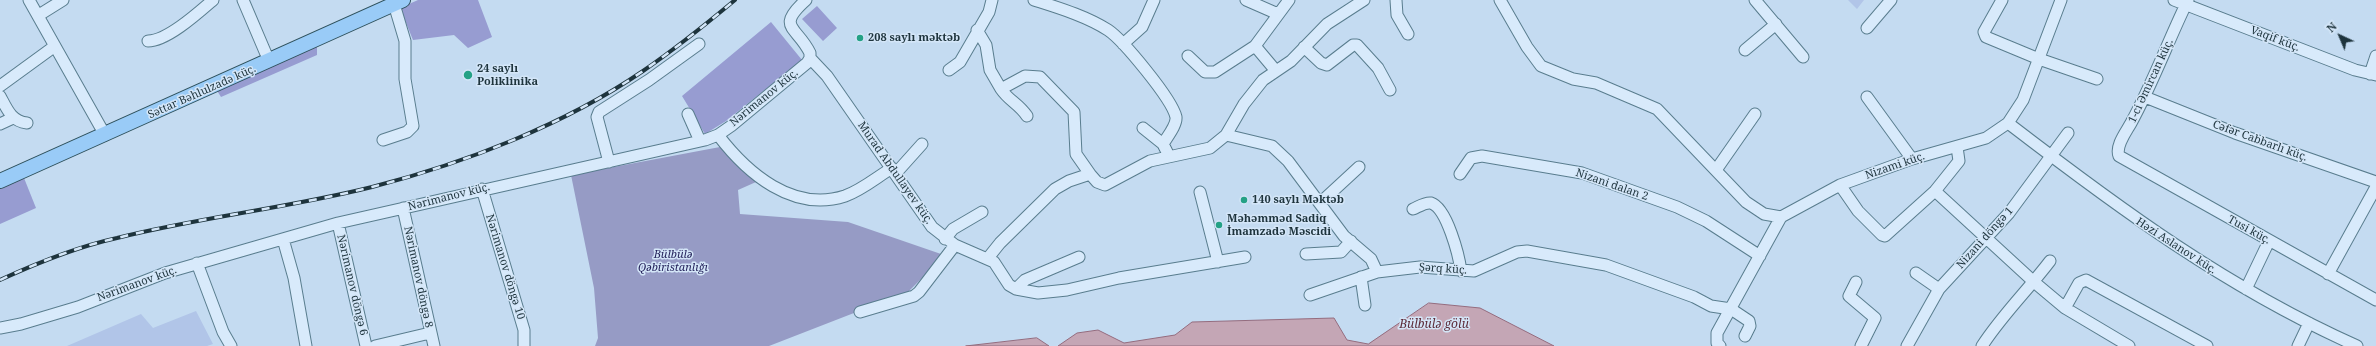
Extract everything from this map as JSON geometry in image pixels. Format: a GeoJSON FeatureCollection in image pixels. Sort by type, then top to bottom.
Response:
{"type":"FeatureCollection","features":[{"type":"Feature","properties":{"kind":"main road","name":"Səttar Bəhlulzadə küç."},"geometry":{"type":"LineString","coordinates":[[0,181],[398,2]]}},
{"type":"Feature","properties":{"kind":"street"},"geometry":{"type":"LineString","coordinates":[[29,0],[105,135]]}},
{"type":"Feature","properties":{"kind":"street"},"geometry":{"type":"LineString","coordinates":[[39,16],[63,0]]}},
{"type":"Feature","properties":{"kind":"street"},"geometry":{"type":"LineString","coordinates":[[148,42],[159,40],[194,16],[213,0]]}},
{"type":"Feature","properties":{"kind":"street"},"geometry":{"type":"LineString","coordinates":[[243,0],[269,61]]}},
{"type":"Feature","properties":{"kind":"street"},"geometry":{"type":"LineString","coordinates":[[806,0],[795,10],[790,22],[791,28],[807,49],[810,58]]}},
{"type":"Feature","properties":{"kind":"street"},"geometry":{"type":"LineString","coordinates":[[949,70],[960,62],[977,30],[989,12],[992,0]]}},
{"type":"Feature","properties":{"kind":"street"},"geometry":{"type":"LineString","coordinates":[[1123,44],[1142,27],[1154,0]]}},
{"type":"Feature","properties":{"kind":"street"},"geometry":{"type":"LineString","coordinates":[[1246,0],[1278,14]]}},
{"type":"Feature","properties":{"kind":"street"},"geometry":{"type":"LineString","coordinates":[[1188,56],[1205,72],[1215,72],[1255,46],[1289,0]]}},
{"type":"Feature","properties":{"kind":"street"},"geometry":{"type":"LineString","coordinates":[[1001,89],[1025,76],[1040,77],[1047,82],[1074,112],[1076,154],[1097,182],[1105,185],[1150,161],[1210,148],[1226,135],[1251,94],[1263,80],[1291,61],[1327,24],[1364,0]]}},
{"type":"Feature","properties":{"kind":"street"},"geometry":{"type":"LineString","coordinates":[[1396,0],[1397,15],[1408,34]]}},
{"type":"Feature","properties":{"kind":"street"},"geometry":{"type":"LineString","coordinates":[[1500,0],[1527,47],[1541,66],[1572,79],[1596,83],[1657,109],[1753,208],[1764,214],[1781,217],[1717,333],[1717,343],[1720,346]]}},
{"type":"Feature","properties":{"kind":"street"},"geometry":{"type":"LineString","coordinates":[[1755,0],[1803,57]]}},
{"type":"Feature","properties":{"kind":"street"},"geometry":{"type":"LineString","coordinates":[[1867,28],[1891,0]]}},
{"type":"Feature","properties":{"kind":"street"},"geometry":{"type":"LineString","coordinates":[[2002,0],[1986,26],[1984,32],[1986,37],[2039,59],[2096,79]]}},
{"type":"Feature","properties":{"kind":"street","name":"Nizami küç."},"geometry":{"type":"LineString","coordinates":[[1781,217],[1840,185],[1912,159],[1986,138],[2008,123],[2023,100],[2061,0]]}},
{"type":"Feature","properties":{"kind":"street","name":"Vaqif küç."},"geometry":{"type":"LineString","coordinates":[[2174,0],[2187,2],[2373,74]]}},
{"type":"Feature","properties":{"kind":"street"},"geometry":{"type":"LineString","coordinates":[[1039,1],[1090,21],[1110,31],[1123,44],[1161,90],[1174,112],[1175,124],[1163,144]]}},
{"type":"Feature","properties":{"kind":"street"},"geometry":{"type":"LineString","coordinates":[[383,140],[407,132],[414,126],[405,79],[406,40],[398,2]]}},
{"type":"Feature","properties":{"kind":"street","name":"1-ci Əmircan küç."},"geometry":{"type":"LineString","coordinates":[[2122,160],[2117,152],[2145,97],[2187,2]]}},
{"type":"Feature","properties":{"kind":"street"},"geometry":{"type":"LineString","coordinates":[[1745,50],[1776,24]]}},
{"type":"Feature","properties":{"kind":"street"},"geometry":{"type":"LineString","coordinates":[[977,30],[986,46],[990,70],[1001,89],[1008,99],[1019,105],[1027,116]]}},
{"type":"Feature","properties":{"kind":"street"},"geometry":{"type":"LineString","coordinates":[[609,162],[597,117],[599,112],[649,80],[699,44]]}},
{"type":"Feature","properties":{"kind":"street"},"geometry":{"type":"LineString","coordinates":[[1304,47],[1327,65],[1353,45],[1357,45],[1378,68],[1390,90]]}},
{"type":"Feature","properties":{"kind":"street"},"geometry":{"type":"LineString","coordinates":[[0,86],[55,46]]}},
{"type":"Feature","properties":{"kind":"street"},"geometry":{"type":"LineString","coordinates":[[1255,46],[1276,71]]}},
{"type":"Feature","properties":{"kind":"street"},"geometry":{"type":"LineString","coordinates":[[2373,74],[2376,56]]}},
{"type":"Feature","properties":{"kind":"street","name":"Nərimanov küç."},"geometry":{"type":"LineString","coordinates":[[0,328],[21,324],[72,309],[145,280],[197,263],[338,223],[482,189],[700,141],[718,135],[803,67],[810,58]]}},
{"type":"Feature","properties":{"kind":"street","name":"Murad Abdullayev küç."},"geometry":{"type":"LineString","coordinates":[[810,58],[827,76],[894,170],[915,205],[932,227],[950,242],[994,262],[1009,285],[1016,289]]}},
{"type":"Feature","properties":{"kind":"street"},"geometry":{"type":"LineString","coordinates":[[0,96],[13,118],[18,122],[27,123]]}},
{"type":"Feature","properties":{"kind":"street"},"geometry":{"type":"LineString","coordinates":[[1867,97],[1912,159]]}},
{"type":"Feature","properties":{"kind":"street","name":"Cəfər Cabbarlı küç."},"geometry":{"type":"LineString","coordinates":[[2145,97],[2235,133],[2376,182]]}},
{"type":"Feature","properties":{"kind":"street"},"geometry":{"type":"LineString","coordinates":[[688,114],[700,141]]}},
{"type":"Feature","properties":{"kind":"street"},"geometry":{"type":"LineString","coordinates":[[1716,170],[1755,114]]}},
{"type":"Feature","properties":{"kind":"street"},"geometry":{"type":"LineString","coordinates":[[0,124],[13,118]]}},
{"type":"Feature","properties":{"kind":"street","name":"Həzi Aslanov küç."},"geometry":{"type":"LineString","coordinates":[[2008,123],[2136,220],[2213,271],[2357,346]]}},
{"type":"Feature","properties":{"kind":"street"},"geometry":{"type":"LineString","coordinates":[[1143,128],[1163,144],[1169,156]]}},
{"type":"Feature","properties":{"kind":"street","name":"Nizani döngə 1"},"geometry":{"type":"LineString","coordinates":[[1907,346],[1939,288],[2010,213],[2068,133]]}},
{"type":"Feature","properties":{"kind":"street"},"geometry":{"type":"LineString","coordinates":[[718,135],[728,149],[758,178],[790,195],[826,200],[845,196],[894,170],[922,144]]}},
{"type":"Feature","properties":{"kind":"street"},"geometry":{"type":"LineString","coordinates":[[1226,135],[1272,146],[1288,161],[1344,236],[1371,259],[1377,272]]}},
{"type":"Feature","properties":{"kind":"street"},"geometry":{"type":"LineString","coordinates":[[1840,185],[1858,211],[1882,236],[1885,236],[1935,191],[1959,161],[1957,147]]}},
{"type":"Feature","properties":{"kind":"street","name":"Nizani dalan 2"},"geometry":{"type":"LineString","coordinates":[[1460,174],[1471,158],[1482,156],[1582,173],[1691,212],[1760,256]]}},
{"type":"Feature","properties":{"kind":"street","name":"Tusi küç."},"geometry":{"type":"LineString","coordinates":[[2122,160],[2376,300]]}},
{"type":"Feature","properties":{"kind":"street"},"geometry":{"type":"LineString","coordinates":[[1320,203],[1359,167]]}},
{"type":"Feature","properties":{"kind":"street"},"geometry":{"type":"LineString","coordinates":[[988,258],[1008,234],[1055,190],[1069,180],[1090,174]]}},
{"type":"Feature","properties":{"kind":"street"},"geometry":{"type":"LineString","coordinates":[[2328,274],[2376,187]]}},
{"type":"Feature","properties":{"kind":"street","name":"Nərimanov döngə 10"},"geometry":{"type":"LineString","coordinates":[[482,189],[524,330],[524,346]]}},
{"type":"Feature","properties":{"kind":"street"},"geometry":{"type":"LineString","coordinates":[[1935,191],[1987,237],[2034,282],[2065,308],[2129,346]]}},
{"type":"Feature","properties":{"kind":"street"},"geometry":{"type":"LineString","coordinates":[[1200,192],[1218,262]]}},
{"type":"Feature","properties":{"kind":"street"},"geometry":{"type":"LineString","coordinates":[[1413,210],[1427,203],[1432,204],[1438,209],[1456,244],[1461,271]]}},
{"type":"Feature","properties":{"kind":"street","name":"Nərimanov döngə 8"},"geometry":{"type":"LineString","coordinates":[[403,208],[434,346]]}},
{"type":"Feature","properties":{"kind":"street"},"geometry":{"type":"LineString","coordinates":[[860,312],[914,296],[950,242],[953,230],[982,212]]}},
{"type":"Feature","properties":{"kind":"street","name":"Nərimanov döngə 6"},"geometry":{"type":"LineString","coordinates":[[338,223],[366,346]]}},
{"type":"Feature","properties":{"kind":"street"},"geometry":{"type":"LineString","coordinates":[[283,239],[294,278],[306,346]]}},
{"type":"Feature","properties":{"kind":"street"},"geometry":{"type":"LineString","coordinates":[[1306,254],[1341,252],[1351,241]]}},
{"type":"Feature","properties":{"kind":"street"},"geometry":{"type":"LineString","coordinates":[[2246,289],[2269,241]]}},
{"type":"Feature","properties":{"kind":"street","name":"Şərq küç."},"geometry":{"type":"LineString","coordinates":[[1310,295],[1377,272],[1420,267],[1474,271],[1517,252],[1527,251],[1606,264],[1694,296],[1711,306],[1731,309]]}},
{"type":"Feature","properties":{"kind":"street"},"geometry":{"type":"LineString","coordinates":[[1016,289],[1026,280],[1079,257]]}},
{"type":"Feature","properties":{"kind":"street"},"geometry":{"type":"LineString","coordinates":[[1016,289],[1038,293],[1067,290],[1119,278],[1245,257]]}},
{"type":"Feature","properties":{"kind":"street"},"geometry":{"type":"LineString","coordinates":[[1982,346],[1998,320],[2034,282],[2050,261]]}},
{"type":"Feature","properties":{"kind":"street"},"geometry":{"type":"LineString","coordinates":[[197,263],[223,332],[231,346]]}},
{"type":"Feature","properties":{"kind":"street"},"geometry":{"type":"LineString","coordinates":[[1916,273],[1939,288]]}},
{"type":"Feature","properties":{"kind":"street"},"geometry":{"type":"LineString","coordinates":[[1361,277],[1365,305]]}},
{"type":"Feature","properties":{"kind":"street"},"geometry":{"type":"LineString","coordinates":[[2065,308],[2079,284],[2086,280],[2207,346]]}},
{"type":"Feature","properties":{"kind":"street"},"geometry":{"type":"LineString","coordinates":[[1856,282],[1849,296],[1875,318],[1861,346]]}},
{"type":"Feature","properties":{"kind":"street"},"geometry":{"type":"LineString","coordinates":[[1731,309],[1749,321],[1750,326],[1745,336]]}},
{"type":"Feature","properties":{"kind":"street"},"geometry":{"type":"LineString","coordinates":[[2298,346],[2309,322]]}},
{"type":"Feature","properties":{"kind":"street"},"geometry":{"type":"LineString","coordinates":[[376,346],[430,333]]}},
{"type":"Feature","properties":{"kind":"shaded area"},"geometry":{"type":"Polygon","coordinates":[[[418,0],[478,0],[492,37],[468,48],[454,35],[413,40],[400,8],[418,0]]]}},
{"type":"Feature","properties":{"kind":"shaded area"},"geometry":{"type":"Polygon","coordinates":[[[1848,0],[1864,0],[1857,9],[1848,0]]]}},
{"type":"Feature","properties":{"kind":"shaded area"},"geometry":{"type":"Polygon","coordinates":[[[817,6],[837,28],[823,41],[802,19],[817,6]]]}},
{"type":"Feature","properties":{"kind":"shaded area"},"geometry":{"type":"Polygon","coordinates":[[[771,22],[802,60],[726,121],[705,134],[682,96],[771,22]]]}},
{"type":"Feature","properties":{"kind":"shaded area"},"geometry":{"type":"Polygon","coordinates":[[[317,46],[317,55],[221,97],[216,89],[317,46]]]}},
{"type":"Feature","properties":{"kind":"shaded area"},"geometry":{"type":"Polygon","coordinates":[[[24,178],[36,208],[0,224],[0,188],[24,178]]]}},
{"type":"Feature","properties":{"kind":"shaded area"},"geometry":{"type":"Polygon","coordinates":[[[196,311],[213,344],[207,346],[67,346],[141,314],[153,328],[196,311]]]}},
{"type":"Feature","properties":{"kind":"green space","name":"Bülbülə Qəbiristanlığı"},"geometry":{"type":"Polygon","coordinates":[[[720,147],[756,182],[738,190],[740,214],[848,222],[941,254],[929,271],[908,292],[769,346],[595,346],[598,338],[594,288],[571,175],[720,147]]]}},
{"type":"Feature","properties":{"kind":"water","name":"Bülbülə gölü"},"geometry":{"type":"Polygon","coordinates":[[[1429,303],[1480,308],[1554,346],[1058,346],[1077,333],[1098,330],[1124,343],[1175,335],[1192,322],[1334,318],[1347,340],[1368,344],[1429,303]]]}},
{"type":"Feature","properties":{"kind":"water"},"geometry":{"type":"Polygon","coordinates":[[[1037,338],[1049,346],[966,346],[1037,338]]]}},
{"type":"Feature","properties":{"kind":"railway"},"geometry":{"type":"LineString","coordinates":[[0,280],[57,256],[102,242],[180,224],[309,201],[372,187],[478,154],[547,125],[612,91],[667,54],[735,0]]}},
{"type":"Feature","properties":{"kind":"place","name":"208 saylı məktəb"},"geometry":{"type":"Point","coordinates":[860,38]}},
{"type":"Feature","properties":{"kind":"place","name":"24 saylı Poliklinika"},"geometry":{"type":"Point","coordinates":[468,75]}},
{"type":"Feature","properties":{"kind":"place","name":"140 saylı Məktəb"},"geometry":{"type":"Point","coordinates":[1244,200]}},
{"type":"Feature","properties":{"kind":"place","name":"Məhəmməd Sadiq İmamzadə Məscidi"},"geometry":{"type":"Point","coordinates":[1219,225]}}]}
